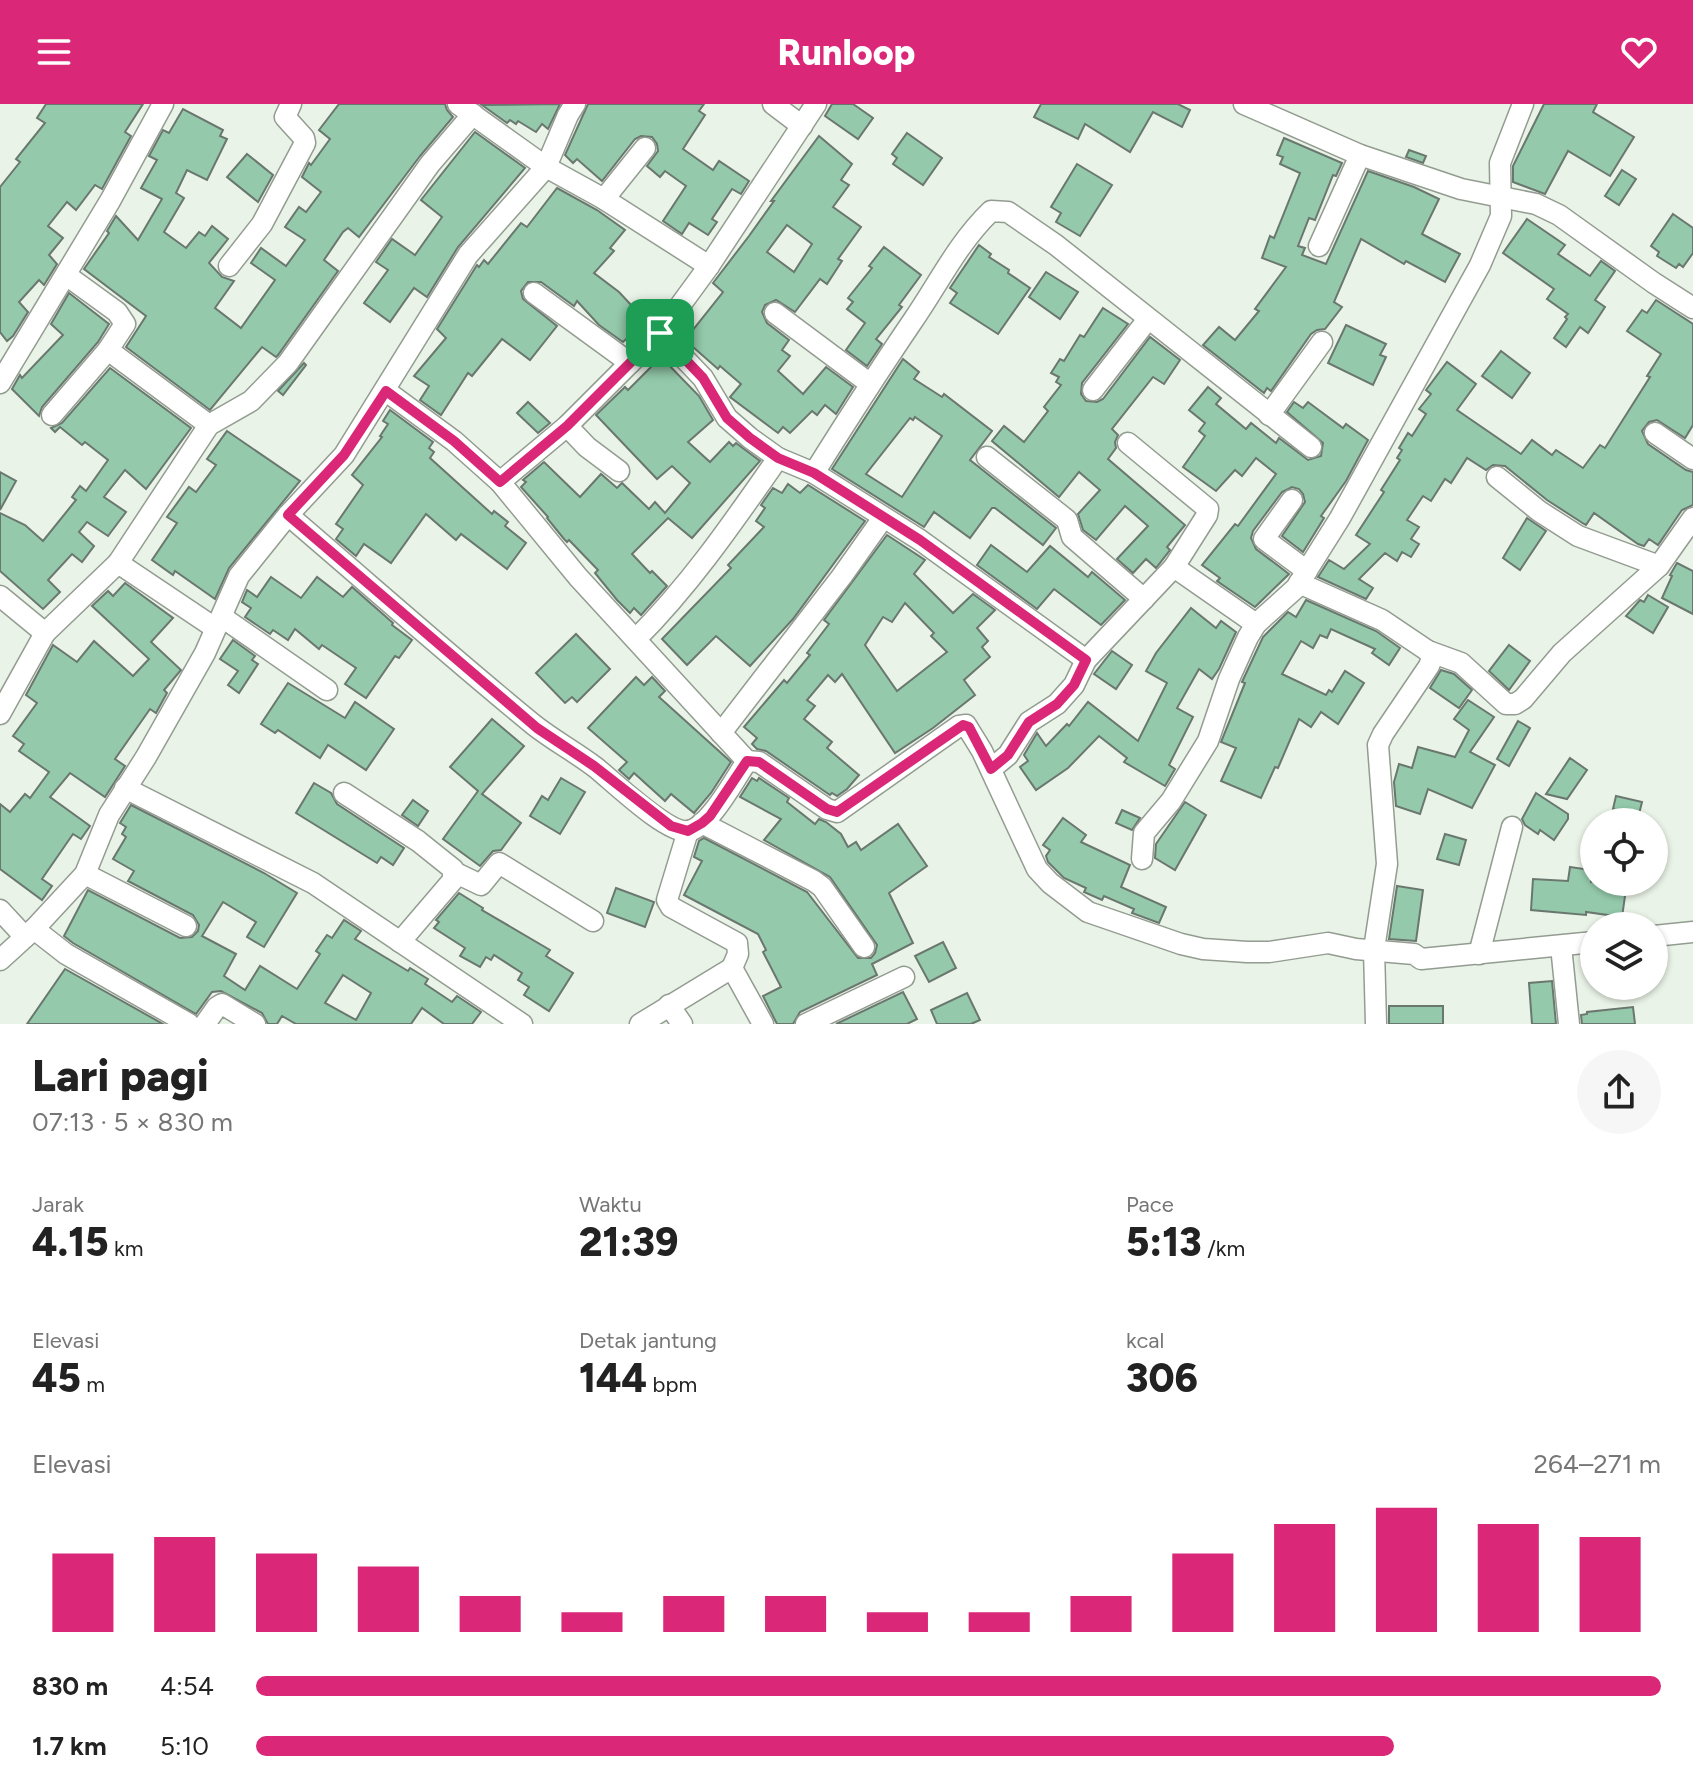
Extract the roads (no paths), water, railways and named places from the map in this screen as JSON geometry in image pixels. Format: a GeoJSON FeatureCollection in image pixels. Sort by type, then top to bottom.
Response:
{"type":"FeatureCollection","features":[{"type":"Feature","properties":{"kind":"street"},"geometry":{"type":"LineString","coordinates":[[0,383],[66,275],[163,104]]}},
{"type":"Feature","properties":{"kind":"street"},"geometry":{"type":"LineString","coordinates":[[229,266],[262,224],[305,143],[285,117],[291,104]]}},
{"type":"Feature","properties":{"kind":"street"},"geometry":{"type":"LineString","coordinates":[[0,960],[85,874],[103,827],[187,688],[239,576],[288,515],[344,455],[468,255],[546,167],[575,104]]}},
{"type":"Feature","properties":{"kind":"street"},"geometry":{"type":"LineString","coordinates":[[773,104],[802,126]]}},
{"type":"Feature","properties":{"kind":"street"},"geometry":{"type":"LineString","coordinates":[[500,482],[567,426],[660,333],[709,266],[816,104]]}},
{"type":"Feature","properties":{"kind":"street"},"geometry":{"type":"LineString","coordinates":[[1142,859],[1144,833],[1171,801],[1208,741],[1229,679],[1256,624],[1303,577],[1371,466],[1480,265],[1501,216],[1500,163],[1523,104]]}},
{"type":"Feature","properties":{"kind":"street"},"geometry":{"type":"LineString","coordinates":[[1252,106],[1360,155],[1461,189],[1536,204],[1559,215],[1693,308]]}},
{"type":"Feature","properties":{"kind":"street"},"geometry":{"type":"LineString","coordinates":[[0,714],[45,633],[118,563],[209,425],[251,401],[288,363],[430,164],[465,109],[546,167],[604,199],[709,266]]}},
{"type":"Feature","properties":{"kind":"street"},"geometry":{"type":"LineString","coordinates":[[604,199],[645,148]]}},
{"type":"Feature","properties":{"kind":"street"},"geometry":{"type":"LineString","coordinates":[[1319,246],[1360,155]]}},
{"type":"Feature","properties":{"kind":"street"},"geometry":{"type":"LineString","coordinates":[[814,473],[967,234],[991,211],[1008,212],[1056,245],[1311,447]]}},
{"type":"Feature","properties":{"kind":"street"},"geometry":{"type":"LineString","coordinates":[[52,415],[124,328],[124,320],[66,275]]}},
{"type":"Feature","properties":{"kind":"street"},"geometry":{"type":"LineString","coordinates":[[534,293],[630,363]]}},
{"type":"Feature","properties":{"kind":"street"},"geometry":{"type":"LineString","coordinates":[[775,313],[869,383]]}},
{"type":"Feature","properties":{"kind":"street"},"geometry":{"type":"LineString","coordinates":[[1093,390],[1148,319]]}},
{"type":"Feature","properties":{"kind":"street"},"geometry":{"type":"LineString","coordinates":[[660,333],[703,378],[727,418],[778,458],[814,473],[920,540],[1086,660]]}},
{"type":"Feature","properties":{"kind":"street"},"geometry":{"type":"LineString","coordinates":[[1269,415],[1322,342]]}},
{"type":"Feature","properties":{"kind":"street"},"geometry":{"type":"LineString","coordinates":[[108,350],[209,425]]}},
{"type":"Feature","properties":{"kind":"street"},"geometry":{"type":"LineString","coordinates":[[386,391],[454,441],[500,482],[578,577],[747,761],[759,762],[827,809],[837,812],[963,725],[969,727],[991,769],[1037,869],[1088,912],[1203,949],[1269,952],[1317,943],[1414,954],[1421,959],[1580,944]]}},
{"type":"Feature","properties":{"kind":"street"},"geometry":{"type":"LineString","coordinates":[[567,426],[587,447],[619,471]]}},
{"type":"Feature","properties":{"kind":"street"},"geometry":{"type":"LineString","coordinates":[[1655,433],[1693,459]]}},
{"type":"Feature","properties":{"kind":"street"},"geometry":{"type":"LineString","coordinates":[[991,769],[1008,755],[1029,722],[1057,704],[1074,685],[1086,660],[1174,567],[1207,515],[1208,509],[1128,443]]}},
{"type":"Feature","properties":{"kind":"street"},"geometry":{"type":"LineString","coordinates":[[987,457],[1067,520],[1072,537],[1144,599]]}},
{"type":"Feature","properties":{"kind":"street"},"geometry":{"type":"LineString","coordinates":[[636,639],[662,614],[708,557],[778,458]]}},
{"type":"Feature","properties":{"kind":"street"},"geometry":{"type":"LineString","coordinates":[[1497,477],[1539,511],[1578,536],[1659,566]]}},
{"type":"Feature","properties":{"kind":"street"},"geometry":{"type":"LineString","coordinates":[[1292,500],[1264,537],[1303,577],[1382,620],[1428,651],[1461,663],[1506,704],[1515,704],[1523,699],[1562,653],[1659,566],[1693,518]]}},
{"type":"Feature","properties":{"kind":"street"},"geometry":{"type":"LineString","coordinates":[[288,515],[537,728],[594,766],[679,831],[695,827],[710,816],[747,761]]}},
{"type":"Feature","properties":{"kind":"street"},"geometry":{"type":"LineString","coordinates":[[721,733],[883,518]]}},
{"type":"Feature","properties":{"kind":"street"},"geometry":{"type":"LineString","coordinates":[[118,563],[327,690]]}},
{"type":"Feature","properties":{"kind":"street"},"geometry":{"type":"LineString","coordinates":[[1174,567],[1256,624]]}},
{"type":"Feature","properties":{"kind":"street"},"geometry":{"type":"LineString","coordinates":[[0,596],[45,633]]}},
{"type":"Feature","properties":{"kind":"street"},"geometry":{"type":"LineString","coordinates":[[1376,1024],[1374,949],[1387,864],[1378,745],[1429,666],[1432,658],[1428,651]]}},
{"type":"Feature","properties":{"kind":"street"},"geometry":{"type":"LineString","coordinates":[[125,788],[313,883],[522,1024]]}},
{"type":"Feature","properties":{"kind":"street"},"geometry":{"type":"LineString","coordinates":[[344,793],[418,841],[454,872],[481,885],[499,863],[593,921]]}},
{"type":"Feature","properties":{"kind":"street"},"geometry":{"type":"LineString","coordinates":[[695,827],[814,881],[822,887],[864,947]]}},
{"type":"Feature","properties":{"kind":"street"},"geometry":{"type":"LineString","coordinates":[[640,1024],[732,968],[738,954],[735,941],[671,907],[668,902],[695,827]]}},
{"type":"Feature","properties":{"kind":"street"},"geometry":{"type":"LineString","coordinates":[[1479,954],[1512,827]]}},
{"type":"Feature","properties":{"kind":"street"},"geometry":{"type":"LineString","coordinates":[[400,942],[453,880],[454,872]]}},
{"type":"Feature","properties":{"kind":"street"},"geometry":{"type":"LineString","coordinates":[[85,874],[186,926]]}},
{"type":"Feature","properties":{"kind":"street"},"geometry":{"type":"LineString","coordinates":[[0,910],[30,933],[189,1024]]}},
{"type":"Feature","properties":{"kind":"street"},"geometry":{"type":"LineString","coordinates":[[1668,935],[1693,932]]}},
{"type":"Feature","properties":{"kind":"street"},"geometry":{"type":"LineString","coordinates":[[1561,946],[1569,1024]]}},
{"type":"Feature","properties":{"kind":"street"},"geometry":{"type":"LineString","coordinates":[[732,968],[763,1024]]}},
{"type":"Feature","properties":{"kind":"street"},"geometry":{"type":"LineString","coordinates":[[806,1024],[904,977]]}},
{"type":"Feature","properties":{"kind":"street"},"geometry":{"type":"LineString","coordinates":[[205,1024],[222,1004],[255,1024]]}},
{"type":"Feature","properties":{"kind":"street"},"geometry":{"type":"LineString","coordinates":[[669,1005],[682,1024]]}}]}
